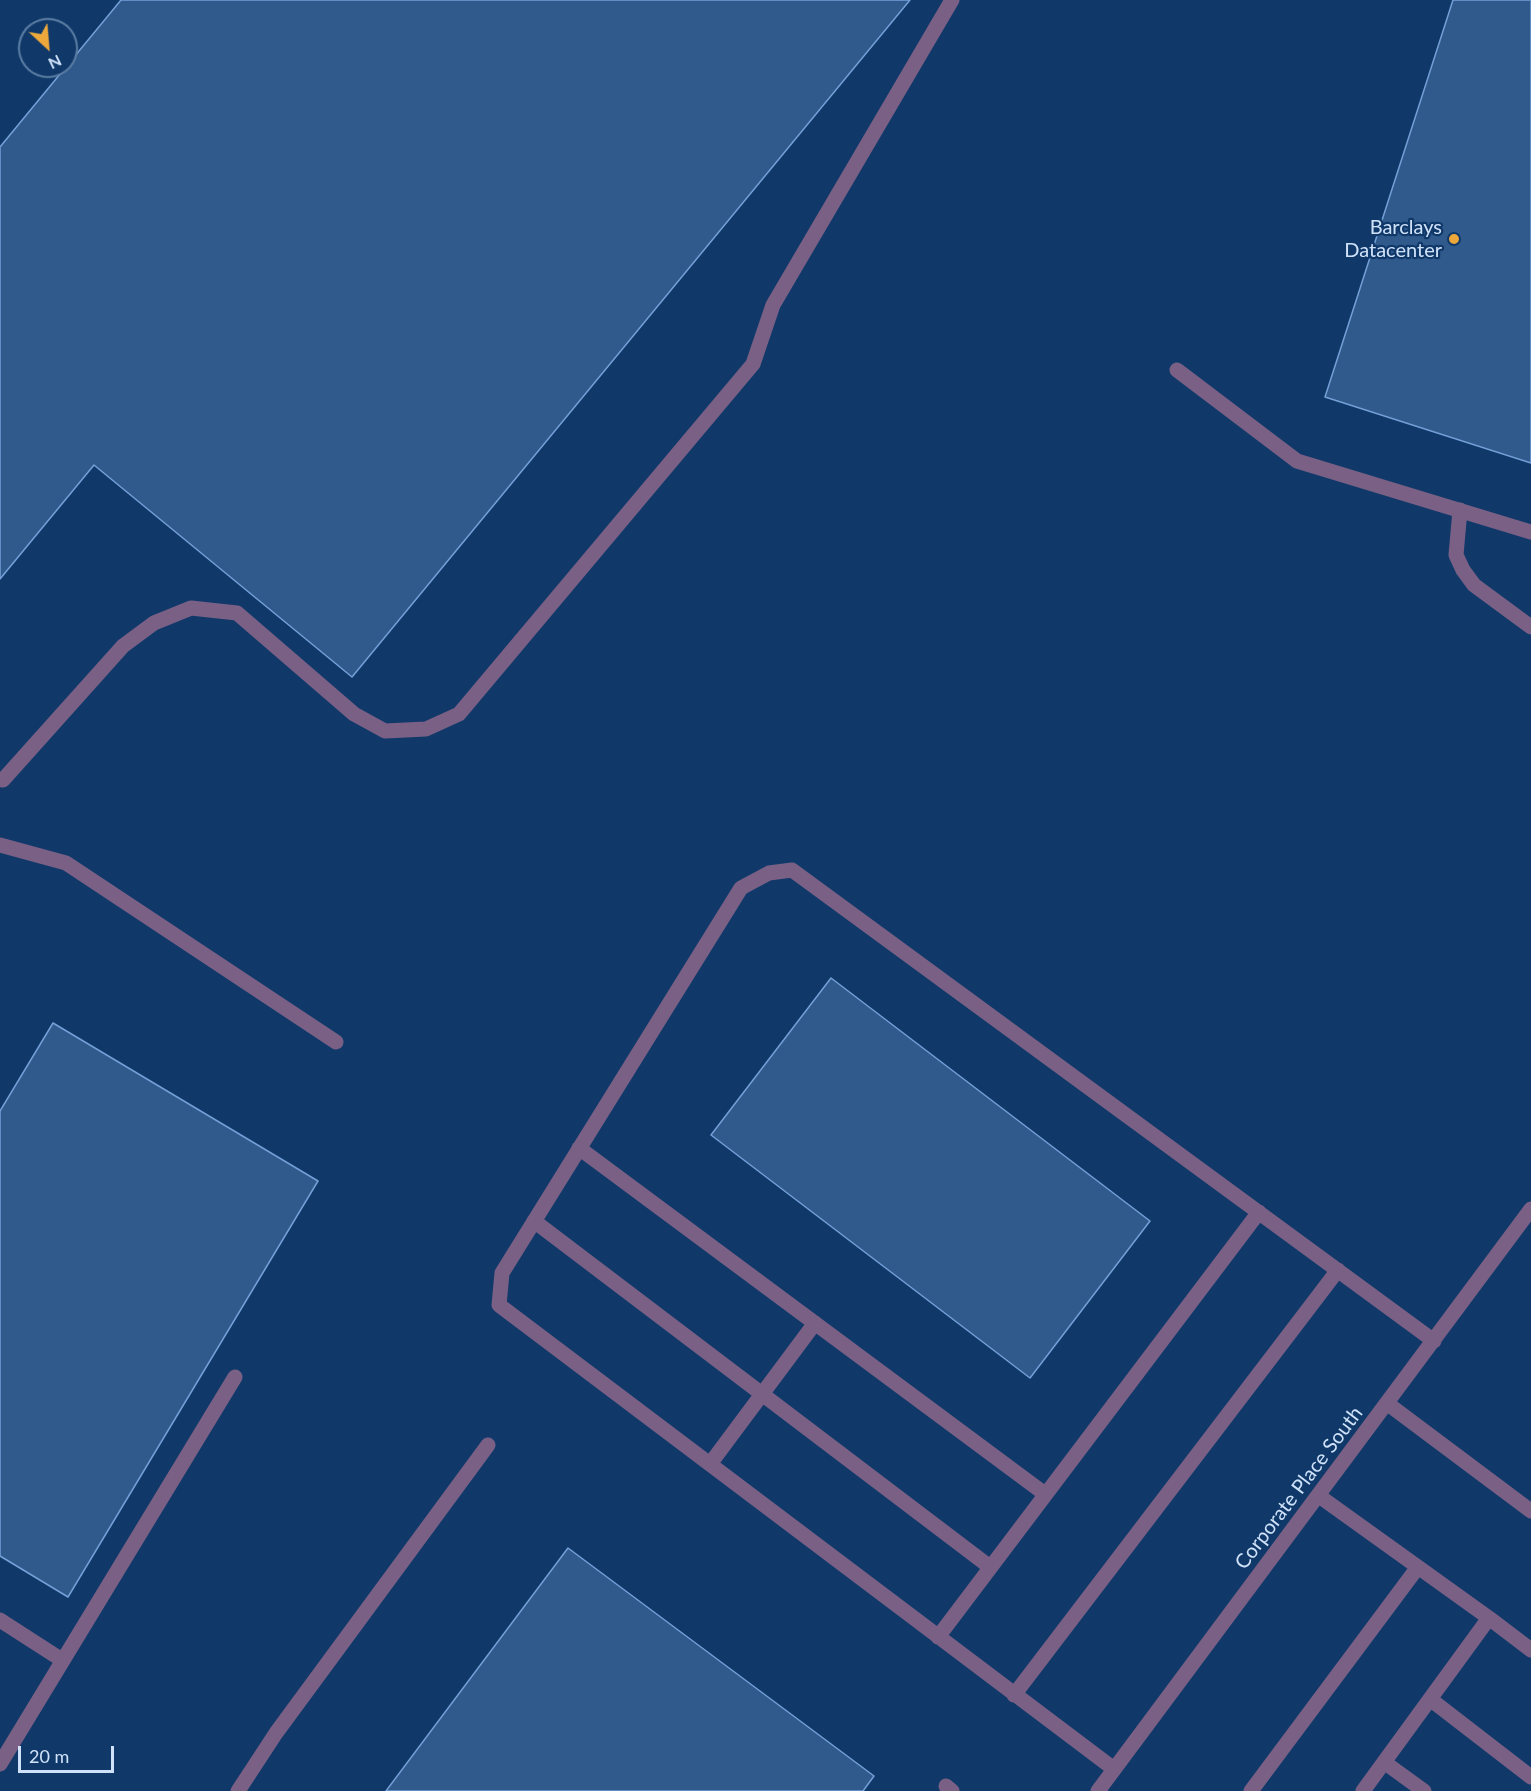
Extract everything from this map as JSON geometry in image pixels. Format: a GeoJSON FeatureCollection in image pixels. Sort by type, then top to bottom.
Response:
{"type":"FeatureCollection","features":[{"type":"Feature","properties":{"kind":"street"},"geometry":{"type":"LineString","coordinates":[[1,780],[123,646],[154,623],[191,608],[237,613],[354,714],[386,731],[426,729],[459,714],[753,364],[773,306],[952,0]]}},
{"type":"Feature","properties":{"kind":"street"},"geometry":{"type":"LineString","coordinates":[[1177,370],[1298,461],[1531,532]]}},
{"type":"Feature","properties":{"kind":"street"},"geometry":{"type":"LineString","coordinates":[[1460,510],[1456,555],[1462,570],[1474,585],[1531,627]]}},
{"type":"Feature","properties":{"kind":"street"},"geometry":{"type":"LineString","coordinates":[[0,845],[66,863],[336,1042]]}},
{"type":"Feature","properties":{"kind":"street"},"geometry":{"type":"LineString","coordinates":[[1114,1769],[499,1305],[502,1273],[741,888],[769,873],[792,870],[1434,1341]]}},
{"type":"Feature","properties":{"kind":"street"},"geometry":{"type":"LineString","coordinates":[[579,1148],[1045,1494]]}},
{"type":"Feature","properties":{"kind":"street","name":"Corporate Place South"},"geometry":{"type":"LineString","coordinates":[[1098,1791],[1531,1209]]}},
{"type":"Feature","properties":{"kind":"street"},"geometry":{"type":"LineString","coordinates":[[938,1637],[1258,1212]]}},
{"type":"Feature","properties":{"kind":"street"},"geometry":{"type":"LineString","coordinates":[[534,1221],[990,1567]]}},
{"type":"Feature","properties":{"kind":"street"},"geometry":{"type":"LineString","coordinates":[[1014,1695],[1338,1270]]}},
{"type":"Feature","properties":{"kind":"street"},"geometry":{"type":"LineString","coordinates":[[710,1464],[815,1323]]}},
{"type":"Feature","properties":{"kind":"street"},"geometry":{"type":"LineString","coordinates":[[0,1764],[235,1377]]}},
{"type":"Feature","properties":{"kind":"street"},"geometry":{"type":"LineString","coordinates":[[1388,1404],[1531,1511]]}},
{"type":"Feature","properties":{"kind":"street"},"geometry":{"type":"LineString","coordinates":[[238,1791],[276,1733],[488,1445]]}},
{"type":"Feature","properties":{"kind":"street"},"geometry":{"type":"LineString","coordinates":[[1319,1496],[1531,1650]]}},
{"type":"Feature","properties":{"kind":"street"},"geometry":{"type":"LineString","coordinates":[[1251,1791],[1418,1567]]}},
{"type":"Feature","properties":{"kind":"street"},"geometry":{"type":"LineString","coordinates":[[1363,1791],[1489,1618]]}},
{"type":"Feature","properties":{"kind":"street"},"geometry":{"type":"LineString","coordinates":[[0,1620],[62,1660]]}},
{"type":"Feature","properties":{"kind":"street"},"geometry":{"type":"LineString","coordinates":[[1430,1699],[1531,1777]]}},
{"type":"Feature","properties":{"kind":"street"},"geometry":{"type":"LineString","coordinates":[[1384,1762],[1424,1791]]}},
{"type":"Feature","properties":{"kind":"building"},"geometry":{"type":"Polygon","coordinates":[[[121,0],[910,0],[352,677],[94,465],[0,579],[0,147],[57,78],[78,78],[78,52],[121,0]]]}},
{"type":"Feature","properties":{"kind":"building","name":"Barclays Datacenter"},"geometry":{"type":"Polygon","coordinates":[[[1453,0],[1531,0],[1531,463],[1325,397],[1453,0]]]}},
{"type":"Feature","properties":{"kind":"building"},"geometry":{"type":"Polygon","coordinates":[[[831,978],[1150,1221],[1030,1378],[711,1135],[831,978]]]}},
{"type":"Feature","properties":{"kind":"building"},"geometry":{"type":"Polygon","coordinates":[[[53,1023],[318,1181],[68,1597],[0,1556],[0,1111],[53,1023]]]}},
{"type":"Feature","properties":{"kind":"building"},"geometry":{"type":"Polygon","coordinates":[[[568,1548],[874,1776],[863,1791],[386,1791],[568,1548]]]}},
{"type":"Feature","properties":{"kind":"place","name":"Barclays Datacenter"},"geometry":{"type":"Point","coordinates":[1454,239]}}]}
